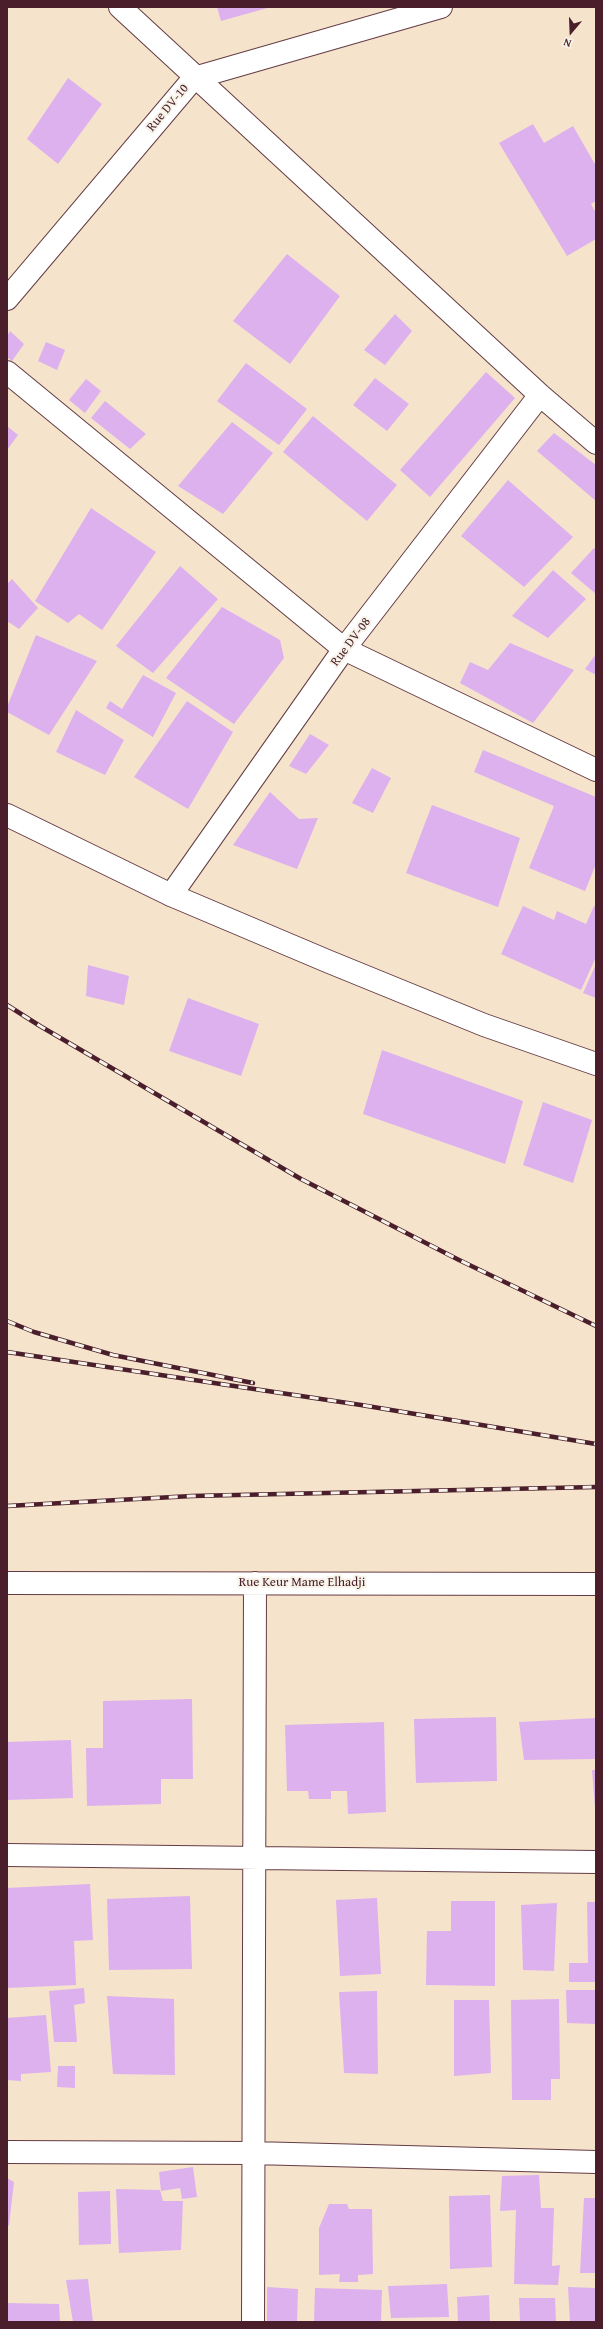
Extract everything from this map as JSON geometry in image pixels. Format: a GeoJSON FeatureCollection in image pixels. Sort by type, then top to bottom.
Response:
{"type":"FeatureCollection","features":[{"type":"Feature","properties":{"kind":"street"},"geometry":{"type":"LineString","coordinates":[[120,7],[194,78],[540,395],[596,443]]}},
{"type":"Feature","properties":{"kind":"street","name":"Rue DV-10"},"geometry":{"type":"LineString","coordinates":[[7,299],[194,78],[441,7]]}},
{"type":"Feature","properties":{"kind":"street"},"geometry":{"type":"LineString","coordinates":[[7,372],[344,649],[596,770]]}},
{"type":"Feature","properties":{"kind":"street","name":"Rue DV-08"},"geometry":{"type":"LineString","coordinates":[[171,895],[344,649],[540,395]]}},
{"type":"Feature","properties":{"kind":"street"},"geometry":{"type":"LineString","coordinates":[[7,815],[171,895],[484,1025],[596,1064]]}},
{"type":"Feature","properties":{"kind":"street","name":"Rue Keur Mame Elhadji"},"geometry":{"type":"LineString","coordinates":[[7,1583],[596,1584]]}},
{"type":"Feature","properties":{"kind":"street"},"geometry":{"type":"LineString","coordinates":[[252,2322],[255,1583]]}},
{"type":"Feature","properties":{"kind":"street"},"geometry":{"type":"LineString","coordinates":[[7,1855],[596,1862]]}},
{"type":"Feature","properties":{"kind":"street"},"geometry":{"type":"LineString","coordinates":[[7,2152],[253,2153],[596,2162]]}},
{"type":"Feature","properties":{"kind":"building"},"geometry":{"type":"Polygon","coordinates":[[[217,7],[271,7],[221,21],[217,7]]]}},
{"type":"Feature","properties":{"kind":"building"},"geometry":{"type":"Polygon","coordinates":[[[68,78],[102,104],[58,164],[27,139],[68,78]]]}},
{"type":"Feature","properties":{"kind":"building"},"geometry":{"type":"Polygon","coordinates":[[[533,124],[544,143],[573,126],[596,166],[596,201],[591,204],[596,213],[596,239],[567,256],[499,143],[533,124]]]}},
{"type":"Feature","properties":{"kind":"building"},"geometry":{"type":"Polygon","coordinates":[[[287,254],[340,296],[290,364],[233,321],[287,254]]]}},
{"type":"Feature","properties":{"kind":"building"},"geometry":{"type":"Polygon","coordinates":[[[395,314],[412,331],[385,365],[364,350],[395,314]]]}},
{"type":"Feature","properties":{"kind":"building"},"geometry":{"type":"Polygon","coordinates":[[[10,331],[24,344],[12,361],[7,357],[7,336],[10,331]]]}},
{"type":"Feature","properties":{"kind":"building"},"geometry":{"type":"Polygon","coordinates":[[[46,342],[65,350],[57,370],[38,361],[46,342]]]}},
{"type":"Feature","properties":{"kind":"building"},"geometry":{"type":"Polygon","coordinates":[[[246,363],[307,409],[279,445],[217,401],[246,363]]]}},
{"type":"Feature","properties":{"kind":"building"},"geometry":{"type":"Polygon","coordinates":[[[486,372],[515,398],[430,497],[400,470],[486,372]]]}},
{"type":"Feature","properties":{"kind":"building"},"geometry":{"type":"Polygon","coordinates":[[[375,378],[409,404],[387,431],[353,405],[375,378]]]}},
{"type":"Feature","properties":{"kind":"building"},"geometry":{"type":"Polygon","coordinates":[[[86,379],[101,391],[85,413],[69,400],[86,379]]]}},
{"type":"Feature","properties":{"kind":"building"},"geometry":{"type":"Polygon","coordinates":[[[105,401],[146,434],[130,449],[91,418],[105,401]]]}},
{"type":"Feature","properties":{"kind":"building"},"geometry":{"type":"Polygon","coordinates":[[[313,416],[397,485],[367,521],[283,452],[313,416]]]}},
{"type":"Feature","properties":{"kind":"building"},"geometry":{"type":"Polygon","coordinates":[[[232,422],[273,453],[223,514],[178,486],[232,422]]]}},
{"type":"Feature","properties":{"kind":"building"},"geometry":{"type":"Polygon","coordinates":[[[7,426],[18,435],[7,450],[7,426]]]}},
{"type":"Feature","properties":{"kind":"building"},"geometry":{"type":"Polygon","coordinates":[[[554,433],[596,465],[596,501],[537,451],[554,433]]]}},
{"type":"Feature","properties":{"kind":"building"},"geometry":{"type":"Polygon","coordinates":[[[508,480],[573,537],[524,587],[461,536],[508,480]]]}},
{"type":"Feature","properties":{"kind":"building"},"geometry":{"type":"Polygon","coordinates":[[[91,508],[156,552],[102,630],[79,614],[68,623],[35,601],[91,508]]]}},
{"type":"Feature","properties":{"kind":"building"},"geometry":{"type":"Polygon","coordinates":[[[594,548],[596,549],[596,594],[571,573],[594,548]]]}},
{"type":"Feature","properties":{"kind":"building"},"geometry":{"type":"Polygon","coordinates":[[[180,566],[218,599],[153,673],[116,646],[180,566]]]}},
{"type":"Feature","properties":{"kind":"building"},"geometry":{"type":"Polygon","coordinates":[[[553,570],[586,599],[548,638],[512,616],[553,570]]]}},
{"type":"Feature","properties":{"kind":"building"},"geometry":{"type":"Polygon","coordinates":[[[12,579],[38,608],[19,629],[7,621],[7,584],[12,579]]]}},
{"type":"Feature","properties":{"kind":"building"},"geometry":{"type":"Polygon","coordinates":[[[222,607],[280,640],[284,658],[234,724],[166,678],[222,607]]]}},
{"type":"Feature","properties":{"kind":"building"},"geometry":{"type":"Polygon","coordinates":[[[36,635],[97,661],[49,735],[7,712],[7,707],[36,635]]]}},
{"type":"Feature","properties":{"kind":"building"},"geometry":{"type":"Polygon","coordinates":[[[510,643],[574,670],[533,723],[460,683],[470,662],[488,670],[510,643]]]}},
{"type":"Feature","properties":{"kind":"building"},"geometry":{"type":"Polygon","coordinates":[[[596,654],[596,675],[585,669],[596,654]]]}},
{"type":"Feature","properties":{"kind":"building"},"geometry":{"type":"Polygon","coordinates":[[[143,675],[176,693],[153,737],[106,708],[110,701],[122,709],[143,675]]]}},
{"type":"Feature","properties":{"kind":"building"},"geometry":{"type":"Polygon","coordinates":[[[187,701],[233,732],[188,809],[134,777],[187,701]]]}},
{"type":"Feature","properties":{"kind":"building"},"geometry":{"type":"Polygon","coordinates":[[[76,710],[124,740],[105,775],[56,752],[76,710]]]}},
{"type":"Feature","properties":{"kind":"building"},"geometry":{"type":"Polygon","coordinates":[[[310,734],[329,745],[306,774],[289,766],[310,734]]]}},
{"type":"Feature","properties":{"kind":"building"},"geometry":{"type":"Polygon","coordinates":[[[483,750],[596,797],[596,864],[585,891],[529,868],[554,806],[474,772],[483,750]]]}},
{"type":"Feature","properties":{"kind":"building"},"geometry":{"type":"Polygon","coordinates":[[[372,768],[391,778],[373,813],[352,803],[372,768]]]}},
{"type":"Feature","properties":{"kind":"building"},"geometry":{"type":"Polygon","coordinates":[[[270,792],[299,819],[318,818],[297,869],[233,845],[270,792]]]}},
{"type":"Feature","properties":{"kind":"building"},"geometry":{"type":"Polygon","coordinates":[[[432,805],[520,838],[498,907],[406,873],[432,805]]]}},
{"type":"Feature","properties":{"kind":"building"},"geometry":{"type":"Polygon","coordinates":[[[523,906],[554,920],[557,911],[586,924],[594,906],[596,906],[596,957],[581,990],[501,954],[523,906]]]}},
{"type":"Feature","properties":{"kind":"building"},"geometry":{"type":"Polygon","coordinates":[[[596,964],[596,998],[583,993],[596,964]]]}},
{"type":"Feature","properties":{"kind":"building"},"geometry":{"type":"Polygon","coordinates":[[[88,965],[129,976],[124,1005],[86,996],[88,965]]]}},
{"type":"Feature","properties":{"kind":"building"},"geometry":{"type":"Polygon","coordinates":[[[188,998],[259,1024],[241,1076],[169,1051],[188,998]]]}},
{"type":"Feature","properties":{"kind":"building"},"geometry":{"type":"Polygon","coordinates":[[[382,1050],[523,1101],[505,1164],[363,1114],[382,1050]]]}},
{"type":"Feature","properties":{"kind":"building"},"geometry":{"type":"Polygon","coordinates":[[[543,1102],[592,1120],[573,1183],[523,1165],[543,1102]]]}},
{"type":"Feature","properties":{"kind":"building"},"geometry":{"type":"Polygon","coordinates":[[[192,1699],[193,1779],[161,1779],[161,1804],[87,1806],[86,1748],[103,1748],[103,1701],[192,1699]]]}},
{"type":"Feature","properties":{"kind":"building"},"geometry":{"type":"Polygon","coordinates":[[[496,1717],[497,1781],[416,1783],[414,1719],[496,1717]]]}},
{"type":"Feature","properties":{"kind":"building"},"geometry":{"type":"Polygon","coordinates":[[[596,1718],[596,1759],[524,1760],[519,1722],[596,1718]]]}},
{"type":"Feature","properties":{"kind":"building"},"geometry":{"type":"Polygon","coordinates":[[[384,1722],[386,1812],[348,1814],[347,1791],[331,1791],[331,1799],[309,1799],[308,1791],[287,1791],[285,1725],[384,1722]]]}},
{"type":"Feature","properties":{"kind":"building"},"geometry":{"type":"Polygon","coordinates":[[[71,1740],[73,1798],[7,1800],[7,1742],[71,1740]]]}},
{"type":"Feature","properties":{"kind":"building"},"geometry":{"type":"Polygon","coordinates":[[[592,1770],[596,1770],[596,1808],[595,1808],[592,1770]]]}},
{"type":"Feature","properties":{"kind":"building"},"geometry":{"type":"Polygon","coordinates":[[[90,1884],[93,1940],[74,1941],[76,1985],[7,1988],[7,1888],[90,1884]]]}},
{"type":"Feature","properties":{"kind":"building"},"geometry":{"type":"Polygon","coordinates":[[[190,1896],[192,1969],[109,1970],[107,1899],[190,1896]]]}},
{"type":"Feature","properties":{"kind":"building"},"geometry":{"type":"Polygon","coordinates":[[[377,1898],[381,1974],[340,1976],[336,1900],[377,1898]]]}},
{"type":"Feature","properties":{"kind":"building"},"geometry":{"type":"Polygon","coordinates":[[[451,1901],[495,1901],[495,1986],[426,1985],[427,1931],[451,1931],[451,1901]]]}},
{"type":"Feature","properties":{"kind":"building"},"geometry":{"type":"Polygon","coordinates":[[[587,1902],[596,1902],[596,1982],[569,1982],[569,1963],[588,1963],[587,1902]]]}},
{"type":"Feature","properties":{"kind":"building"},"geometry":{"type":"Polygon","coordinates":[[[557,1903],[554,1971],[523,1970],[521,1905],[557,1903]]]}},
{"type":"Feature","properties":{"kind":"building"},"geometry":{"type":"Polygon","coordinates":[[[84,1988],[85,2003],[74,2005],[77,2042],[54,2042],[49,1991],[84,1988]]]}},
{"type":"Feature","properties":{"kind":"building"},"geometry":{"type":"Polygon","coordinates":[[[566,1990],[596,1990],[596,2024],[567,2023],[566,1990]]]}},
{"type":"Feature","properties":{"kind":"building"},"geometry":{"type":"Polygon","coordinates":[[[377,1991],[378,2074],[344,2073],[339,1992],[377,1991]]]}},
{"type":"Feature","properties":{"kind":"building"},"geometry":{"type":"Polygon","coordinates":[[[107,1996],[174,1999],[175,2075],[113,2074],[107,1996]]]}},
{"type":"Feature","properties":{"kind":"building"},"geometry":{"type":"Polygon","coordinates":[[[559,1999],[560,2079],[551,2079],[551,2100],[512,2100],[511,2000],[559,1999]]]}},
{"type":"Feature","properties":{"kind":"building"},"geometry":{"type":"Polygon","coordinates":[[[454,2000],[489,2000],[491,2073],[454,2076],[454,2000]]]}},
{"type":"Feature","properties":{"kind":"building"},"geometry":{"type":"Polygon","coordinates":[[[46,2015],[51,2072],[21,2074],[21,2081],[7,2080],[7,2018],[46,2015]]]}},
{"type":"Feature","properties":{"kind":"building"},"geometry":{"type":"Polygon","coordinates":[[[58,2066],[75,2066],[75,2088],[57,2087],[58,2066]]]}},
{"type":"Feature","properties":{"kind":"building"},"geometry":{"type":"Polygon","coordinates":[[[193,2167],[197,2197],[182,2199],[180,2188],[161,2191],[159,2172],[193,2167]]]}},
{"type":"Feature","properties":{"kind":"building"},"geometry":{"type":"Polygon","coordinates":[[[539,2175],[541,2208],[554,2208],[552,2266],[560,2265],[558,2285],[514,2284],[516,2210],[500,2211],[502,2176],[539,2175]]]}},
{"type":"Feature","properties":{"kind":"building"},"geometry":{"type":"Polygon","coordinates":[[[7,2178],[14,2182],[9,2225],[7,2227],[7,2178]]]}},
{"type":"Feature","properties":{"kind":"building"},"geometry":{"type":"Polygon","coordinates":[[[116,2189],[160,2190],[163,2201],[183,2201],[181,2250],[119,2253],[116,2189]]]}},
{"type":"Feature","properties":{"kind":"building"},"geometry":{"type":"Polygon","coordinates":[[[110,2191],[111,2244],[79,2245],[78,2192],[110,2191]]]}},
{"type":"Feature","properties":{"kind":"building"},"geometry":{"type":"Polygon","coordinates":[[[490,2195],[492,2267],[450,2269],[449,2196],[490,2195]]]}},
{"type":"Feature","properties":{"kind":"building"},"geometry":{"type":"Polygon","coordinates":[[[584,2198],[596,2198],[596,2273],[580,2273],[584,2198]]]}},
{"type":"Feature","properties":{"kind":"building"},"geometry":{"type":"Polygon","coordinates":[[[329,2204],[347,2204],[349,2209],[372,2209],[373,2274],[358,2275],[358,2282],[339,2282],[340,2274],[319,2275],[319,2228],[329,2204]]]}},
{"type":"Feature","properties":{"kind":"building"},"geometry":{"type":"Polygon","coordinates":[[[88,2279],[93,2322],[73,2322],[66,2280],[88,2279]]]}},
{"type":"Feature","properties":{"kind":"building"},"geometry":{"type":"Polygon","coordinates":[[[447,2284],[449,2317],[391,2318],[388,2286],[447,2284]]]}},
{"type":"Feature","properties":{"kind":"building"},"geometry":{"type":"Polygon","coordinates":[[[267,2287],[298,2289],[297,2322],[267,2322],[267,2287]]]}},
{"type":"Feature","properties":{"kind":"building"},"geometry":{"type":"Polygon","coordinates":[[[568,2287],[596,2288],[596,2322],[570,2322],[568,2287]]]}},
{"type":"Feature","properties":{"kind":"building"},"geometry":{"type":"Polygon","coordinates":[[[315,2288],[382,2290],[381,2322],[314,2322],[315,2288]]]}},
{"type":"Feature","properties":{"kind":"building"},"geometry":{"type":"Polygon","coordinates":[[[489,2295],[490,2322],[458,2322],[457,2297],[489,2295]]]}},
{"type":"Feature","properties":{"kind":"building"},"geometry":{"type":"Polygon","coordinates":[[[519,2298],[555,2298],[556,2322],[520,2322],[519,2298]]]}},
{"type":"Feature","properties":{"kind":"building"},"geometry":{"type":"Polygon","coordinates":[[[7,2303],[59,2304],[60,2322],[7,2322],[7,2303]]]}},
{"type":"Feature","properties":{"kind":"railway"},"geometry":{"type":"LineString","coordinates":[[7,1005],[40,1026],[301,1179],[459,1260],[596,1326]]}},
{"type":"Feature","properties":{"kind":"railway"},"geometry":{"type":"LineString","coordinates":[[7,1321],[34,1332],[113,1355],[253,1383]]}},
{"type":"Feature","properties":{"kind":"railway"},"geometry":{"type":"LineString","coordinates":[[7,1352],[361,1405],[596,1444]]}},
{"type":"Feature","properties":{"kind":"railway"},"geometry":{"type":"LineString","coordinates":[[7,1506],[192,1496],[596,1487]]}}]}
